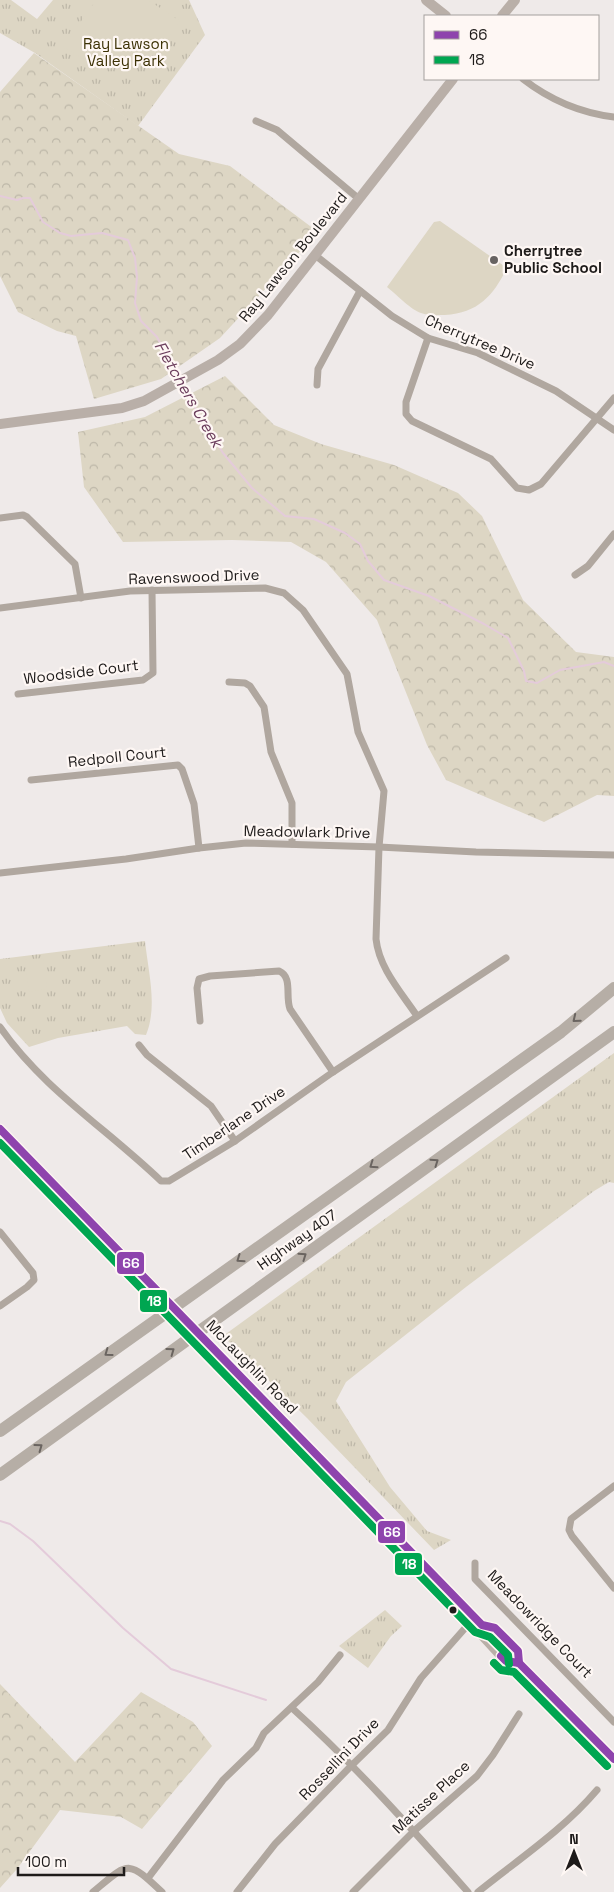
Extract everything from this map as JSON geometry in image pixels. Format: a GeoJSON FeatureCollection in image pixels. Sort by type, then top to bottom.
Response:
{"type":"FeatureCollection","features":[{"type":"Feature","properties":{"kind":"highway","name":"Highway 407"},"geometry":{"type":"LineString","coordinates":[[0,1431],[561,1032],[614,988]]}},
{"type":"Feature","properties":{"kind":"highway","name":"Highway 407"},"geometry":{"type":"LineString","coordinates":[[0,1475],[614,1032]]}},
{"type":"Feature","properties":{"kind":"street"},"geometry":{"type":"LineString","coordinates":[[426,0],[445,15]]}},
{"type":"Feature","properties":{"kind":"street"},"geometry":{"type":"LineString","coordinates":[[503,15],[515,0]]}},
{"type":"Feature","properties":{"kind":"street","name":"Ray Lawson Boulevard"},"geometry":{"type":"LineString","coordinates":[[0,424],[122,408],[144,401],[218,360],[248,336],[268,315],[452,80]]}},
{"type":"Feature","properties":{"kind":"street"},"geometry":{"type":"LineString","coordinates":[[525,80],[561,103],[580,110],[614,117]]}},
{"type":"Feature","properties":{"kind":"street"},"geometry":{"type":"LineString","coordinates":[[256,121],[277,130],[359,199]]}},
{"type":"Feature","properties":{"kind":"street","name":"Cherrytree Drive"},"geometry":{"type":"LineString","coordinates":[[315,255],[392,316],[428,338],[487,358],[556,391],[614,430]]}},
{"type":"Feature","properties":{"kind":"street"},"geometry":{"type":"LineString","coordinates":[[317,385],[318,369],[360,290]]}},
{"type":"Feature","properties":{"kind":"street"},"geometry":{"type":"LineString","coordinates":[[428,338],[406,402],[406,414],[412,421],[491,459],[517,488],[529,490],[542,484],[614,398]]}},
{"type":"Feature","properties":{"kind":"street"},"geometry":{"type":"LineString","coordinates":[[0,518],[23,515],[75,564],[81,598]]}},
{"type":"Feature","properties":{"kind":"street"},"geometry":{"type":"LineString","coordinates":[[575,575],[588,566],[614,534]]}},
{"type":"Feature","properties":{"kind":"street","name":"Ravenswood Drive"},"geometry":{"type":"LineString","coordinates":[[0,608],[130,591],[265,588],[284,593],[303,610],[347,674],[358,732],[384,791],[379,847],[376,939],[378,953],[384,967],[417,1016]]}},
{"type":"Feature","properties":{"kind":"street","name":"Woodside Court"},"geometry":{"type":"LineString","coordinates":[[18,694],[143,680],[150,677],[153,673],[152,590]]}},
{"type":"Feature","properties":{"kind":"street"},"geometry":{"type":"LineString","coordinates":[[228,682],[245,683],[250,686],[264,707],[271,752],[292,803],[292,844]]}},
{"type":"Feature","properties":{"kind":"street","name":"Redpoll Court"},"geometry":{"type":"LineString","coordinates":[[32,780],[178,765],[182,769],[194,804],[199,848]]}},
{"type":"Feature","properties":{"kind":"street","name":"Meadowlark Drive"},"geometry":{"type":"LineString","coordinates":[[0,873],[246,843],[614,855]]}},
{"type":"Feature","properties":{"kind":"street","name":"Timberlane Drive"},"geometry":{"type":"LineString","coordinates":[[0,1027],[16,1050],[59,1094],[161,1181],[169,1181],[235,1141],[333,1072],[506,958]]}},
{"type":"Feature","properties":{"kind":"street"},"geometry":{"type":"LineString","coordinates":[[200,1021],[197,988],[199,979],[210,976],[279,971],[287,979],[287,998],[290,1010],[333,1072]]}},
{"type":"Feature","properties":{"kind":"street"},"geometry":{"type":"LineString","coordinates":[[139,1044],[147,1055],[211,1106],[235,1141]]}},
{"type":"Feature","properties":{"kind":"street","name":"McLaughlin Road"},"geometry":{"type":"LineString","coordinates":[[0,1129],[478,1621],[495,1628],[518,1651],[519,1663]]}},
{"type":"Feature","properties":{"kind":"street"},"geometry":{"type":"LineString","coordinates":[[0,1232],[33,1273],[34,1280],[27,1288],[0,1306]]}},
{"type":"Feature","properties":{"kind":"street"},"geometry":{"type":"LineString","coordinates":[[614,1486],[571,1519],[569,1530],[614,1588]]}},
{"type":"Feature","properties":{"kind":"street","name":"Meadowridge Court"},"geometry":{"type":"LineString","coordinates":[[475,1563],[476,1579],[614,1722]]}},
{"type":"Feature","properties":{"kind":"street","name":"McLaughlin Road"},"geometry":{"type":"LineString","coordinates":[[478,1621],[483,1636],[506,1661],[519,1663],[614,1759]]}},
{"type":"Feature","properties":{"kind":"street","name":"Rossellini Drive"},"geometry":{"type":"LineString","coordinates":[[237,1892],[275,1844],[388,1730],[421,1678],[478,1621]]}},
{"type":"Feature","properties":{"kind":"street"},"geometry":{"type":"LineString","coordinates":[[148,1878],[223,1780],[256,1748],[264,1733],[318,1682],[340,1655]]}},
{"type":"Feature","properties":{"kind":"street"},"geometry":{"type":"LineString","coordinates":[[292,1708],[414,1831],[468,1892]]}},
{"type":"Feature","properties":{"kind":"street","name":"Matisse Place"},"geometry":{"type":"LineString","coordinates":[[353,1892],[414,1831],[476,1776],[493,1755],[520,1714]]}},
{"type":"Feature","properties":{"kind":"street"},"geometry":{"type":"LineString","coordinates":[[478,1892],[558,1830],[582,1808],[597,1790]]}},
{"type":"Feature","properties":{"kind":"street"},"geometry":{"type":"LineString","coordinates":[[93,1892],[121,1869],[129,1867],[141,1872],[162,1892]]}},
{"type":"Feature","properties":{"kind":"green space","name":"Ray Lawson Valley Park"},"geometry":{"type":"Polygon","coordinates":[[[0,0],[11,0],[37,19],[53,0],[189,0],[205,35],[138,126],[35,53],[0,33],[0,0]]]}},
{"type":"Feature","properties":{"kind":"green space"},"geometry":{"type":"Polygon","coordinates":[[[96,0],[148,0],[180,21],[162,47],[149,58],[122,66],[94,65],[63,47],[96,0]]]}},
{"type":"Feature","properties":{"kind":"green space"},"geometry":{"type":"Polygon","coordinates":[[[34,53],[179,154],[230,166],[318,232],[220,338],[161,379],[94,399],[76,336],[57,331],[18,312],[0,276],[0,92],[34,53]]]}},
{"type":"Feature","properties":{"kind":"green space"},"geometry":{"type":"Polygon","coordinates":[[[440,221],[507,268],[490,295],[475,307],[457,314],[427,315],[413,309],[387,287],[434,222],[440,221]]]}},
{"type":"Feature","properties":{"kind":"green space"},"geometry":{"type":"Polygon","coordinates":[[[225,376],[274,425],[321,444],[394,465],[458,493],[482,516],[523,600],[576,652],[614,657],[614,796],[597,795],[544,822],[446,780],[427,745],[377,620],[326,562],[291,542],[232,540],[123,542],[84,487],[78,432],[145,417],[225,376]]]}},
{"type":"Feature","properties":{"kind":"green space"},"geometry":{"type":"Polygon","coordinates":[[[145,941],[152,1000],[150,1024],[146,1035],[135,1034],[127,1026],[58,1038],[29,1047],[7,1023],[0,1008],[0,959],[145,941]]]}},
{"type":"Feature","properties":{"kind":"green space"},"geometry":{"type":"Polygon","coordinates":[[[43,958],[47,989],[29,992],[25,960],[43,958]]]}},
{"type":"Feature","properties":{"kind":"green space"},"geometry":{"type":"Polygon","coordinates":[[[614,1053],[614,1183],[609,1182],[594,1191],[466,1287],[346,1382],[336,1401],[390,1487],[427,1531],[451,1540],[434,1550],[307,1418],[223,1336],[614,1053]]]}},
{"type":"Feature","properties":{"kind":"green space"},"geometry":{"type":"Polygon","coordinates":[[[385,1610],[402,1626],[391,1636],[368,1668],[339,1646],[385,1610]]]}},
{"type":"Feature","properties":{"kind":"green space"},"geometry":{"type":"Polygon","coordinates":[[[0,1684],[75,1762],[141,1692],[193,1722],[212,1746],[142,1829],[121,1817],[60,1810],[17,1869],[0,1888],[0,1684]]]}},
{"type":"Feature","properties":{"kind":"waterway","name":"Fletchers Creek"},"geometry":{"type":"LineString","coordinates":[[0,196],[17,200],[30,198],[43,222],[60,233],[71,236],[102,233],[128,240],[135,258],[137,277],[135,303],[141,321],[157,337],[178,378]]}},
{"type":"Feature","properties":{"kind":"waterway","name":"Fletchers Creek"},"geometry":{"type":"LineString","coordinates":[[181,385],[223,453],[252,488],[285,516],[314,519],[345,533],[360,544],[368,561],[384,580],[429,596],[508,638],[524,671],[526,681],[537,683],[560,670],[604,662],[614,666]]}},
{"type":"Feature","properties":{"kind":"waterway"},"geometry":{"type":"LineString","coordinates":[[0,1521],[10,1524],[33,1541],[123,1628],[171,1669],[266,1700]]}},
{"type":"Feature","properties":{"kind":"transit line","name":"66"},"geometry":{"type":"LineString","coordinates":[[0,1129],[482,1625],[495,1628],[518,1651],[519,1663]]}},
{"type":"Feature","properties":{"kind":"transit line","name":"18"},"geometry":{"type":"LineString","coordinates":[[0,1143],[475,1632],[490,1637],[508,1655],[509,1664]]}},
{"type":"Feature","properties":{"kind":"transit line","name":"66"},"geometry":{"type":"LineString","coordinates":[[501,1656],[506,1661],[519,1663],[614,1759]]}},
{"type":"Feature","properties":{"kind":"transit line","name":"18"},"geometry":{"type":"LineString","coordinates":[[494,1663],[501,1670],[514,1672],[607,1766]]}},
{"type":"Feature","properties":{"kind":"place","name":"Cherrytree Public School"},"geometry":{"type":"Point","coordinates":[494,260]}}]}
